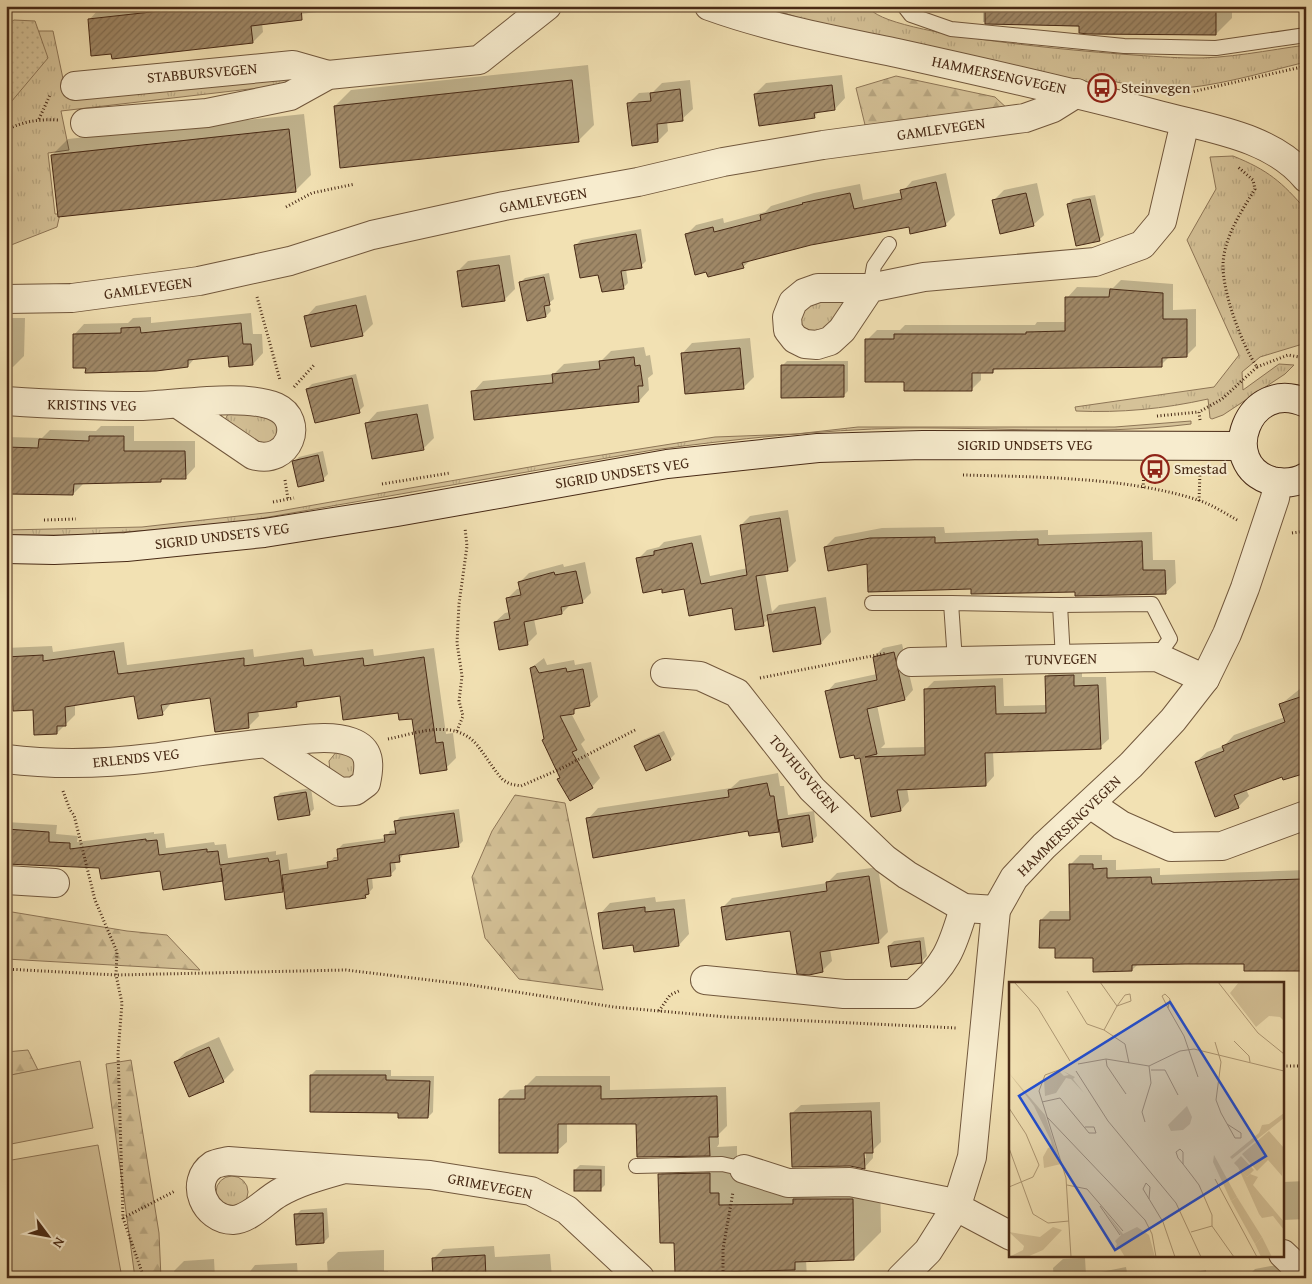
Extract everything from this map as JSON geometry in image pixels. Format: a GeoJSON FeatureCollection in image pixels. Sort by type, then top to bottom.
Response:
{"type":"FeatureCollection","features":[{"type":"Feature","properties":{"kind":"street","name":"STABBURSVEGEN"},"geometry":{"type":"LineString","coordinates":[[75,86],[293,65],[328,75],[479,60],[547,6]]}},
{"type":"Feature","properties":{"kind":"street","name":"HAMMERSENGVEGEN"},"geometry":{"type":"LineString","coordinates":[[709,6],[806,34],[1077,92],[1216,130],[1262,145],[1299,170],[1306,178]]}},
{"type":"Feature","properties":{"kind":"street","name":"STABBURSVEGEN"},"geometry":{"type":"LineString","coordinates":[[85,123],[206,113],[290,96],[328,75]]}},
{"type":"Feature","properties":{"kind":"street","name":"GAMLEVEGEN"},"geometry":{"type":"LineString","coordinates":[[6,299],[72,298],[199,281],[290,261],[372,235],[504,206],[638,182],[724,162],[824,145],[1025,118],[1053,108],[1077,92]]}},
{"type":"Feature","properties":{"kind":"street"},"geometry":{"type":"LineString","coordinates":[[870,288],[889,282],[934,276],[1095,262],[1142,245],[1162,221],[1185,122]]}},
{"type":"Feature","properties":{"kind":"street"},"geometry":{"type":"LineString","coordinates":[[1305,402],[1292,398],[1279,398],[1266,402],[1255,410],[1247,420],[1242,446],[1250,466],[1258,474],[1278,482],[1290,482],[1306,477]]}},
{"type":"Feature","properties":{"kind":"street","name":"KRISTINS VEG"},"geometry":{"type":"LineString","coordinates":[[6,401],[74,406],[247,401],[270,405]]}},
{"type":"Feature","properties":{"kind":"street"},"geometry":{"type":"LineString","coordinates":[[178,404],[241,449],[265,459],[279,454],[289,443],[291,429],[287,417],[281,409],[270,405]]}},
{"type":"Feature","properties":{"kind":"street","name":"SIGRID UNDSETS VEG"},"geometry":{"type":"LineString","coordinates":[[6,549],[126,547],[264,533],[667,464],[818,448],[923,445],[1242,446]]}},
{"type":"Feature","properties":{"kind":"street","name":"HAMMERSENGVEGEN"},"geometry":{"type":"LineString","coordinates":[[901,1278],[928,1251],[957,1205],[972,1157],[996,910],[1014,878],[1044,846],[1131,765],[1173,720],[1205,679],[1227,634],[1245,588],[1275,498],[1278,482]]}},
{"type":"Feature","properties":{"kind":"street","name":"TUNVEGEN"},"geometry":{"type":"LineString","coordinates":[[911,662],[1157,657],[1205,679]]}},
{"type":"Feature","properties":{"kind":"street","name":"TOVHUSVEGEN"},"geometry":{"type":"LineString","coordinates":[[665,673],[700,676],[737,693],[812,789],[863,839],[907,875],[964,908],[996,910]]}},
{"type":"Feature","properties":{"kind":"street","name":"ERLENDS VEG"},"geometry":{"type":"LineString","coordinates":[[6,759],[77,764],[148,758],[320,738],[351,742],[365,751]]}},
{"type":"Feature","properties":{"kind":"street"},"geometry":{"type":"LineString","coordinates":[[266,743],[340,792],[355,791],[366,782],[370,765],[365,751]]}},
{"type":"Feature","properties":{"kind":"street"},"geometry":{"type":"LineString","coordinates":[[1090,804],[1121,825],[1171,847],[1222,846],[1306,815]]}},
{"type":"Feature","properties":{"kind":"street"},"geometry":{"type":"LineString","coordinates":[[6,880],[55,883]]}},
{"type":"Feature","properties":{"kind":"street"},"geometry":{"type":"LineString","coordinates":[[705,980],[844,994],[912,994],[935,974],[954,943],[964,908]]}},
{"type":"Feature","properties":{"kind":"street","name":"GRIMEVEGEN"},"geometry":{"type":"LineString","coordinates":[[341,1170],[309,1180],[279,1193],[248,1215],[234,1220],[223,1219],[212,1213],[203,1203],[201,1191],[204,1176],[214,1165],[228,1161],[430,1175],[531,1191],[567,1210],[640,1278]]}},
{"type":"Feature","properties":{"kind":"street"},"geometry":{"type":"LineString","coordinates":[[744,1169],[788,1183],[850,1182],[945,1201],[957,1205],[1009,1235]]}},
{"type":"Feature","properties":{"kind":"street"},"geometry":{"type":"LineString","coordinates":[[1284,1249],[1306,1249]]}},
{"type":"Feature","properties":{"kind":"street"},"geometry":{"type":"LineString","coordinates":[[1284,1255],[1306,1276]]}},
{"type":"Feature","properties":{"kind":"lane"},"geometry":{"type":"LineString","coordinates":[[904,6],[911,15],[951,29],[1124,46],[1216,48],[1306,35]]}},
{"type":"Feature","properties":{"kind":"lane"},"geometry":{"type":"LineString","coordinates":[[870,288],[874,266],[889,244]]}},
{"type":"Feature","properties":{"kind":"lane"},"geometry":{"type":"LineString","coordinates":[[951,603],[955,661]]}},
{"type":"Feature","properties":{"kind":"lane"},"geometry":{"type":"LineString","coordinates":[[872,604],[1152,604],[1170,639],[1157,657]]}},
{"type":"Feature","properties":{"kind":"lane"},"geometry":{"type":"LineString","coordinates":[[1060,605],[1063,659]]}},
{"type":"Feature","properties":{"kind":"lane"},"geometry":{"type":"LineString","coordinates":[[636,1166],[722,1164],[744,1169]]}},
{"type":"Feature","properties":{"kind":"path"},"geometry":{"type":"LineString","coordinates":[[1185,93],[1306,66]]}},
{"type":"Feature","properties":{"kind":"path"},"geometry":{"type":"LineString","coordinates":[[6,130],[20,123],[39,119],[85,123]]}},
{"type":"Feature","properties":{"kind":"path"},"geometry":{"type":"LineString","coordinates":[[1231,163],[1253,180],[1255,189],[1236,220],[1223,266],[1230,306],[1249,355],[1257,368]]}},
{"type":"Feature","properties":{"kind":"path"},"geometry":{"type":"LineString","coordinates":[[286,207],[312,193],[355,184]]}},
{"type":"Feature","properties":{"kind":"path"},"geometry":{"type":"LineString","coordinates":[[256,268],[257,296],[282,387],[270,405]]}},
{"type":"Feature","properties":{"kind":"path"},"geometry":{"type":"LineString","coordinates":[[1200,420],[1199,412],[1222,399],[1257,368],[1288,355],[1299,357]]}},
{"type":"Feature","properties":{"kind":"path"},"geometry":{"type":"LineString","coordinates":[[270,405],[280,401],[315,364]]}},
{"type":"Feature","properties":{"kind":"path"},"geometry":{"type":"LineString","coordinates":[[1199,500],[1200,467]]}},
{"type":"Feature","properties":{"kind":"path"},"geometry":{"type":"LineString","coordinates":[[1143,488],[1144,469]]}},
{"type":"Feature","properties":{"kind":"path"},"geometry":{"type":"LineString","coordinates":[[954,474],[1060,478],[1143,488],[1199,500],[1246,523]]}},
{"type":"Feature","properties":{"kind":"path"},"geometry":{"type":"LineString","coordinates":[[457,731],[463,716],[459,702],[462,676],[457,643],[459,604],[467,546],[464,525],[473,523]]}},
{"type":"Feature","properties":{"kind":"path"},"geometry":{"type":"LineString","coordinates":[[1286,532],[1299,533],[1306,531]]}},
{"type":"Feature","properties":{"kind":"path"},"geometry":{"type":"LineString","coordinates":[[737,693],[756,679],[894,651],[911,662]]}},
{"type":"Feature","properties":{"kind":"path"},"geometry":{"type":"LineString","coordinates":[[365,751],[380,741],[433,729],[457,731],[468,735],[503,780],[521,786],[560,769],[637,729]]}},
{"type":"Feature","properties":{"kind":"path"},"geometry":{"type":"LineString","coordinates":[[52,763],[70,810],[74,815],[95,900],[117,952],[116,975],[122,1002],[118,1054],[123,1218],[144,1278]]}},
{"type":"Feature","properties":{"kind":"path"},"geometry":{"type":"LineString","coordinates":[[6,969],[116,975],[346,970],[471,985],[614,1007],[728,1018],[968,1029],[984,1033]]}},
{"type":"Feature","properties":{"kind":"path"},"geometry":{"type":"LineString","coordinates":[[1284,1066],[1306,1066]]}},
{"type":"Feature","properties":{"kind":"path"},"geometry":{"type":"LineString","coordinates":[[723,1278],[723,1249],[734,1188],[744,1169]]}},
{"type":"Feature","properties":{"kind":"path"},"geometry":{"type":"LineString","coordinates":[[123,1218],[172,1191],[201,1191]]}},
{"type":"Feature","properties":{"kind":"green space"},"geometry":{"type":"Polygon","coordinates":[[[761,6],[871,6],[870,9],[889,20],[924,29],[969,37],[1073,50],[1162,57],[1203,58],[1233,56],[1306,45],[1306,62],[1201,86],[1166,89],[1149,88],[1097,78],[1094,87],[803,19],[761,6]]]}},
{"type":"Feature","properties":{"kind":"green space"},"geometry":{"type":"Polygon","coordinates":[[[14,20],[35,21],[48,58],[6,108],[6,25],[14,20]]]}},
{"type":"Feature","properties":{"kind":"green space"},"geometry":{"type":"Polygon","coordinates":[[[6,31],[53,31],[66,93],[305,77],[284,85],[61,111],[69,150],[48,153],[55,214],[60,214],[57,227],[6,247],[6,31]]]}},
{"type":"Feature","properties":{"kind":"green space"},"geometry":{"type":"Polygon","coordinates":[[[896,76],[995,97],[1010,111],[867,133],[856,88],[896,76]]]}},
{"type":"Feature","properties":{"kind":"green space"},"geometry":{"type":"Polygon","coordinates":[[[1233,156],[1256,166],[1274,178],[1306,210],[1306,343],[1260,357],[1242,372],[1243,390],[1279,364],[1294,365],[1285,374],[1223,415],[1212,419],[1210,418],[1208,399],[1142,410],[1076,411],[1075,407],[1214,387],[1239,355],[1187,240],[1216,189],[1210,157],[1233,156]]]}},
{"type":"Feature","properties":{"kind":"green space"},"geometry":{"type":"Polygon","coordinates":[[[848,298],[829,328],[814,333],[802,326],[800,311],[809,300],[848,298]]]}},
{"type":"Feature","properties":{"kind":"green space"},"geometry":{"type":"Polygon","coordinates":[[[229,412],[272,417],[277,425],[278,434],[268,448],[224,422],[229,412]]]}},
{"type":"Feature","properties":{"kind":"green space"},"geometry":{"type":"Polygon","coordinates":[[[1191,421],[1191,424],[1119,430],[903,428],[840,431],[715,442],[653,450],[223,525],[80,535],[6,535],[6,530],[142,527],[274,512],[564,461],[715,437],[796,434],[858,427],[1115,427],[1191,421]]]}},
{"type":"Feature","properties":{"kind":"green space"},"geometry":{"type":"Polygon","coordinates":[[[337,751],[353,753],[358,773],[347,780],[330,771],[329,761],[337,751]]]}},
{"type":"Feature","properties":{"kind":"green space"},"geometry":{"type":"Polygon","coordinates":[[[515,795],[565,803],[603,990],[519,979],[485,938],[472,877],[492,831],[515,795]]]}},
{"type":"Feature","properties":{"kind":"green space"},"geometry":{"type":"Polygon","coordinates":[[[6,911],[127,931],[167,935],[200,970],[6,959],[6,911]]]}},
{"type":"Feature","properties":{"kind":"green space"},"geometry":{"type":"Polygon","coordinates":[[[28,1050],[38,1070],[6,1076],[6,1052],[28,1050]]]}},
{"type":"Feature","properties":{"kind":"green space"},"geometry":{"type":"Polygon","coordinates":[[[131,1060],[159,1233],[161,1278],[135,1278],[106,1064],[131,1060]]]}},
{"type":"Feature","properties":{"kind":"green space"},"geometry":{"type":"Polygon","coordinates":[[[80,1061],[93,1128],[6,1145],[6,1076],[80,1061]]]}},
{"type":"Feature","properties":{"kind":"green space"},"geometry":{"type":"Polygon","coordinates":[[[98,1145],[122,1278],[6,1278],[6,1161],[98,1145]]]}},
{"type":"Feature","properties":{"kind":"green space"},"geometry":{"type":"Polygon","coordinates":[[[232,1176],[244,1180],[248,1192],[244,1204],[232,1208],[220,1204],[216,1192],[220,1180],[232,1176]]]}},
{"type":"Feature","properties":{"kind":"building"},"geometry":{"type":"Polygon","coordinates":[[[205,6],[301,6],[302,20],[251,26],[253,43],[112,59],[111,54],[91,56],[88,19],[205,6]]]}},
{"type":"Feature","properties":{"kind":"building"},"geometry":{"type":"Polygon","coordinates":[[[985,6],[1216,6],[1216,35],[1088,34],[1079,33],[1079,26],[985,24],[985,6]]]}},
{"type":"Feature","properties":{"kind":"building"},"geometry":{"type":"Polygon","coordinates":[[[572,80],[579,142],[340,168],[334,106],[572,80]]]}},
{"type":"Feature","properties":{"kind":"building"},"geometry":{"type":"Polygon","coordinates":[[[832,85],[835,110],[814,113],[815,118],[759,126],[754,94],[832,85]]]}},
{"type":"Feature","properties":{"kind":"building"},"geometry":{"type":"Polygon","coordinates":[[[680,89],[683,121],[657,124],[658,142],[632,146],[627,103],[651,101],[650,93],[680,89]]]}},
{"type":"Feature","properties":{"kind":"building"},"geometry":{"type":"Polygon","coordinates":[[[289,129],[296,192],[58,217],[51,155],[289,129]]]}},
{"type":"Feature","properties":{"kind":"building"},"geometry":{"type":"Polygon","coordinates":[[[936,182],[946,226],[910,234],[909,227],[811,245],[742,263],[744,268],[708,277],[706,272],[695,275],[685,234],[713,227],[714,232],[761,220],[760,215],[802,203],[850,193],[854,209],[902,199],[900,190],[936,182]]]}},
{"type":"Feature","properties":{"kind":"building"},"geometry":{"type":"Polygon","coordinates":[[[1026,193],[1034,226],[1000,234],[992,200],[1026,193]]]}},
{"type":"Feature","properties":{"kind":"building"},"geometry":{"type":"Polygon","coordinates":[[[1090,199],[1100,241],[1076,246],[1067,204],[1090,199]]]}},
{"type":"Feature","properties":{"kind":"building"},"geometry":{"type":"Polygon","coordinates":[[[636,234],[642,268],[621,271],[624,289],[602,292],[598,275],[580,278],[574,245],[636,234]]]}},
{"type":"Feature","properties":{"kind":"building"},"geometry":{"type":"Polygon","coordinates":[[[499,265],[505,301],[462,307],[457,271],[499,265]]]}},
{"type":"Feature","properties":{"kind":"building"},"geometry":{"type":"Polygon","coordinates":[[[544,277],[550,305],[544,306],[546,317],[527,321],[519,282],[544,277]]]}},
{"type":"Feature","properties":{"kind":"building"},"geometry":{"type":"Polygon","coordinates":[[[1110,289],[1163,293],[1163,319],[1187,319],[1187,357],[1162,358],[1162,367],[993,369],[993,373],[972,373],[972,391],[904,391],[904,382],[865,382],[865,339],[894,339],[894,334],[1026,334],[1026,332],[1065,331],[1065,297],[1109,297],[1110,289]]]}},
{"type":"Feature","properties":{"kind":"building"},"geometry":{"type":"Polygon","coordinates":[[[356,305],[363,336],[311,347],[304,316],[356,305]]]}},
{"type":"Feature","properties":{"kind":"building"},"geometry":{"type":"Polygon","coordinates":[[[241,323],[243,344],[251,344],[253,365],[229,367],[228,356],[188,360],[188,367],[156,371],[85,373],[86,368],[73,368],[73,334],[121,333],[121,328],[140,327],[141,333],[241,323]]]}},
{"type":"Feature","properties":{"kind":"building"},"geometry":{"type":"Polygon","coordinates":[[[740,348],[744,389],[685,394],[681,353],[740,348]]]}},
{"type":"Feature","properties":{"kind":"building"},"geometry":{"type":"Polygon","coordinates":[[[634,357],[635,366],[640,365],[643,386],[638,386],[639,402],[474,420],[471,391],[553,383],[552,374],[600,369],[599,361],[634,357]]]}},
{"type":"Feature","properties":{"kind":"building"},"geometry":{"type":"Polygon","coordinates":[[[781,365],[844,365],[844,397],[781,398],[781,365]]]}},
{"type":"Feature","properties":{"kind":"building"},"geometry":{"type":"Polygon","coordinates":[[[352,378],[360,413],[315,423],[306,389],[352,378]]]}},
{"type":"Feature","properties":{"kind":"building"},"geometry":{"type":"Polygon","coordinates":[[[417,414],[424,450],[372,459],[365,423],[417,414]]]}},
{"type":"Feature","properties":{"kind":"building"},"geometry":{"type":"Polygon","coordinates":[[[89,436],[124,436],[124,451],[185,451],[186,479],[161,479],[161,482],[74,484],[73,495],[8,494],[6,447],[38,448],[39,439],[89,441],[89,436]]]}},
{"type":"Feature","properties":{"kind":"building"},"geometry":{"type":"Polygon","coordinates":[[[318,455],[324,481],[298,487],[292,461],[318,455]]]}},
{"type":"Feature","properties":{"kind":"building"},"geometry":{"type":"Polygon","coordinates":[[[780,518],[788,571],[756,576],[764,626],[735,630],[732,608],[689,616],[684,589],[662,593],[662,589],[643,593],[636,558],[654,555],[654,551],[692,543],[701,584],[747,575],[740,525],[780,518]]]}},
{"type":"Feature","properties":{"kind":"building"},"geometry":{"type":"Polygon","coordinates":[[[935,537],[935,543],[1038,539],[1038,545],[1142,541],[1143,570],[1165,570],[1166,594],[1075,596],[1075,592],[971,594],[971,589],[868,592],[867,564],[828,571],[824,547],[870,538],[935,537]]]}},
{"type":"Feature","properties":{"kind":"building"},"geometry":{"type":"Polygon","coordinates":[[[576,571],[583,603],[561,607],[562,614],[524,622],[528,645],[499,650],[494,622],[510,619],[506,598],[521,595],[518,582],[554,572],[555,575],[576,571]]]}},
{"type":"Feature","properties":{"kind":"building"},"geometry":{"type":"Polygon","coordinates":[[[815,607],[821,644],[773,652],[767,615],[815,607]]]}},
{"type":"Feature","properties":{"kind":"building"},"geometry":{"type":"Polygon","coordinates":[[[114,651],[118,674],[244,658],[244,666],[303,658],[304,666],[363,658],[364,666],[424,657],[436,743],[443,742],[447,770],[420,774],[412,719],[399,720],[398,713],[343,720],[340,696],[296,702],[297,707],[248,713],[249,728],[215,732],[210,698],[161,705],[163,715],[138,719],[134,696],[65,707],[66,726],[57,726],[57,734],[34,735],[33,710],[13,711],[12,690],[6,691],[6,657],[43,655],[43,661],[114,651]]]}},
{"type":"Feature","properties":{"kind":"building"},"geometry":{"type":"Polygon","coordinates":[[[894,652],[905,700],[867,709],[877,754],[865,757],[925,755],[924,689],[995,686],[996,714],[1046,713],[1045,676],[1074,675],[1074,686],[1098,685],[1101,749],[985,753],[986,786],[897,790],[901,811],[871,817],[860,758],[855,759],[854,755],[840,758],[825,691],[877,680],[873,657],[894,652]]]}},
{"type":"Feature","properties":{"kind":"building"},"geometry":{"type":"Polygon","coordinates":[[[535,666],[539,673],[566,668],[567,672],[583,669],[590,706],[574,709],[574,714],[560,716],[577,750],[572,752],[593,788],[570,801],[557,779],[560,778],[542,740],[544,739],[530,668],[535,666]]]}},
{"type":"Feature","properties":{"kind":"building"},"geometry":{"type":"Polygon","coordinates":[[[1306,695],[1306,773],[1283,780],[1282,777],[1234,795],[1239,808],[1215,817],[1195,762],[1224,751],[1222,746],[1285,722],[1279,704],[1306,695]]]}},
{"type":"Feature","properties":{"kind":"building"},"geometry":{"type":"Polygon","coordinates":[[[659,735],[671,760],[646,771],[634,746],[659,735]]]}},
{"type":"Feature","properties":{"kind":"building"},"geometry":{"type":"Polygon","coordinates":[[[767,783],[770,796],[774,796],[779,832],[749,836],[748,831],[593,858],[586,818],[729,797],[728,790],[767,783]]]}},
{"type":"Feature","properties":{"kind":"building"},"geometry":{"type":"Polygon","coordinates":[[[306,792],[310,815],[278,820],[274,797],[306,792]]]}},
{"type":"Feature","properties":{"kind":"building"},"geometry":{"type":"Polygon","coordinates":[[[454,813],[459,847],[399,855],[400,862],[390,863],[391,876],[367,879],[369,894],[365,895],[366,898],[286,909],[282,875],[328,868],[327,862],[338,860],[337,849],[385,842],[384,835],[396,834],[394,821],[454,813]]]}},
{"type":"Feature","properties":{"kind":"building"},"geometry":{"type":"Polygon","coordinates":[[[809,815],[813,842],[782,847],[778,820],[809,815]]]}},
{"type":"Feature","properties":{"kind":"building"},"geometry":{"type":"Polygon","coordinates":[[[6,829],[49,832],[49,842],[70,843],[70,849],[146,839],[146,841],[157,840],[159,855],[207,849],[207,852],[218,851],[220,865],[268,858],[269,862],[279,860],[283,892],[225,900],[223,881],[163,890],[160,871],[101,879],[99,868],[6,864],[6,829]]]}},
{"type":"Feature","properties":{"kind":"building"},"geometry":{"type":"Polygon","coordinates":[[[1069,864],[1093,864],[1093,869],[1107,868],[1107,878],[1151,877],[1152,884],[1302,879],[1306,971],[1244,971],[1244,964],[1185,964],[1132,965],[1132,971],[1093,972],[1093,958],[1055,958],[1055,948],[1039,948],[1040,920],[1070,920],[1069,864]]]}},
{"type":"Feature","properties":{"kind":"building"},"geometry":{"type":"Polygon","coordinates":[[[869,876],[879,943],[820,952],[823,972],[809,975],[797,974],[790,931],[726,940],[721,907],[827,891],[826,882],[869,876]]]}},
{"type":"Feature","properties":{"kind":"building"},"geometry":{"type":"Polygon","coordinates":[[[645,907],[645,912],[674,909],[679,946],[634,952],[633,945],[603,949],[598,913],[645,907]]]}},
{"type":"Feature","properties":{"kind":"building"},"geometry":{"type":"Polygon","coordinates":[[[920,941],[922,963],[891,967],[888,946],[920,941]]]}},
{"type":"Feature","properties":{"kind":"building"},"geometry":{"type":"Polygon","coordinates":[[[209,1047],[224,1082],[189,1097],[174,1062],[209,1047]]]}},
{"type":"Feature","properties":{"kind":"building"},"geometry":{"type":"Polygon","coordinates":[[[310,1075],[386,1075],[386,1080],[430,1081],[428,1118],[398,1118],[398,1113],[310,1112],[310,1075]]]}},
{"type":"Feature","properties":{"kind":"building"},"geometry":{"type":"Polygon","coordinates":[[[525,1086],[601,1086],[601,1099],[717,1096],[718,1137],[709,1137],[710,1156],[637,1157],[636,1124],[558,1124],[558,1153],[499,1153],[499,1099],[525,1099],[525,1086]]]}},
{"type":"Feature","properties":{"kind":"building"},"geometry":{"type":"Polygon","coordinates":[[[871,1111],[873,1153],[864,1153],[865,1169],[850,1166],[792,1167],[790,1113],[871,1111]]]}},
{"type":"Feature","properties":{"kind":"building"},"geometry":{"type":"Polygon","coordinates":[[[574,1170],[601,1170],[601,1191],[574,1191],[574,1170]]]}},
{"type":"Feature","properties":{"kind":"building"},"geometry":{"type":"Polygon","coordinates":[[[710,1173],[710,1193],[719,1193],[719,1205],[793,1204],[793,1199],[853,1199],[854,1260],[795,1262],[795,1270],[675,1273],[674,1243],[660,1243],[658,1174],[710,1173]]]}},
{"type":"Feature","properties":{"kind":"building"},"geometry":{"type":"Polygon","coordinates":[[[323,1213],[324,1243],[296,1245],[294,1214],[323,1213]]]}},
{"type":"Feature","properties":{"kind":"building"},"geometry":{"type":"Polygon","coordinates":[[[485,1255],[486,1278],[433,1278],[432,1258],[485,1255]]]}},
{"type":"Feature","properties":{"kind":"place","name":"Steinvegen"},"geometry":{"type":"Point","coordinates":[1102,88]}},
{"type":"Feature","properties":{"kind":"place","name":"Smestad"},"geometry":{"type":"Point","coordinates":[1155,469]}}]}
